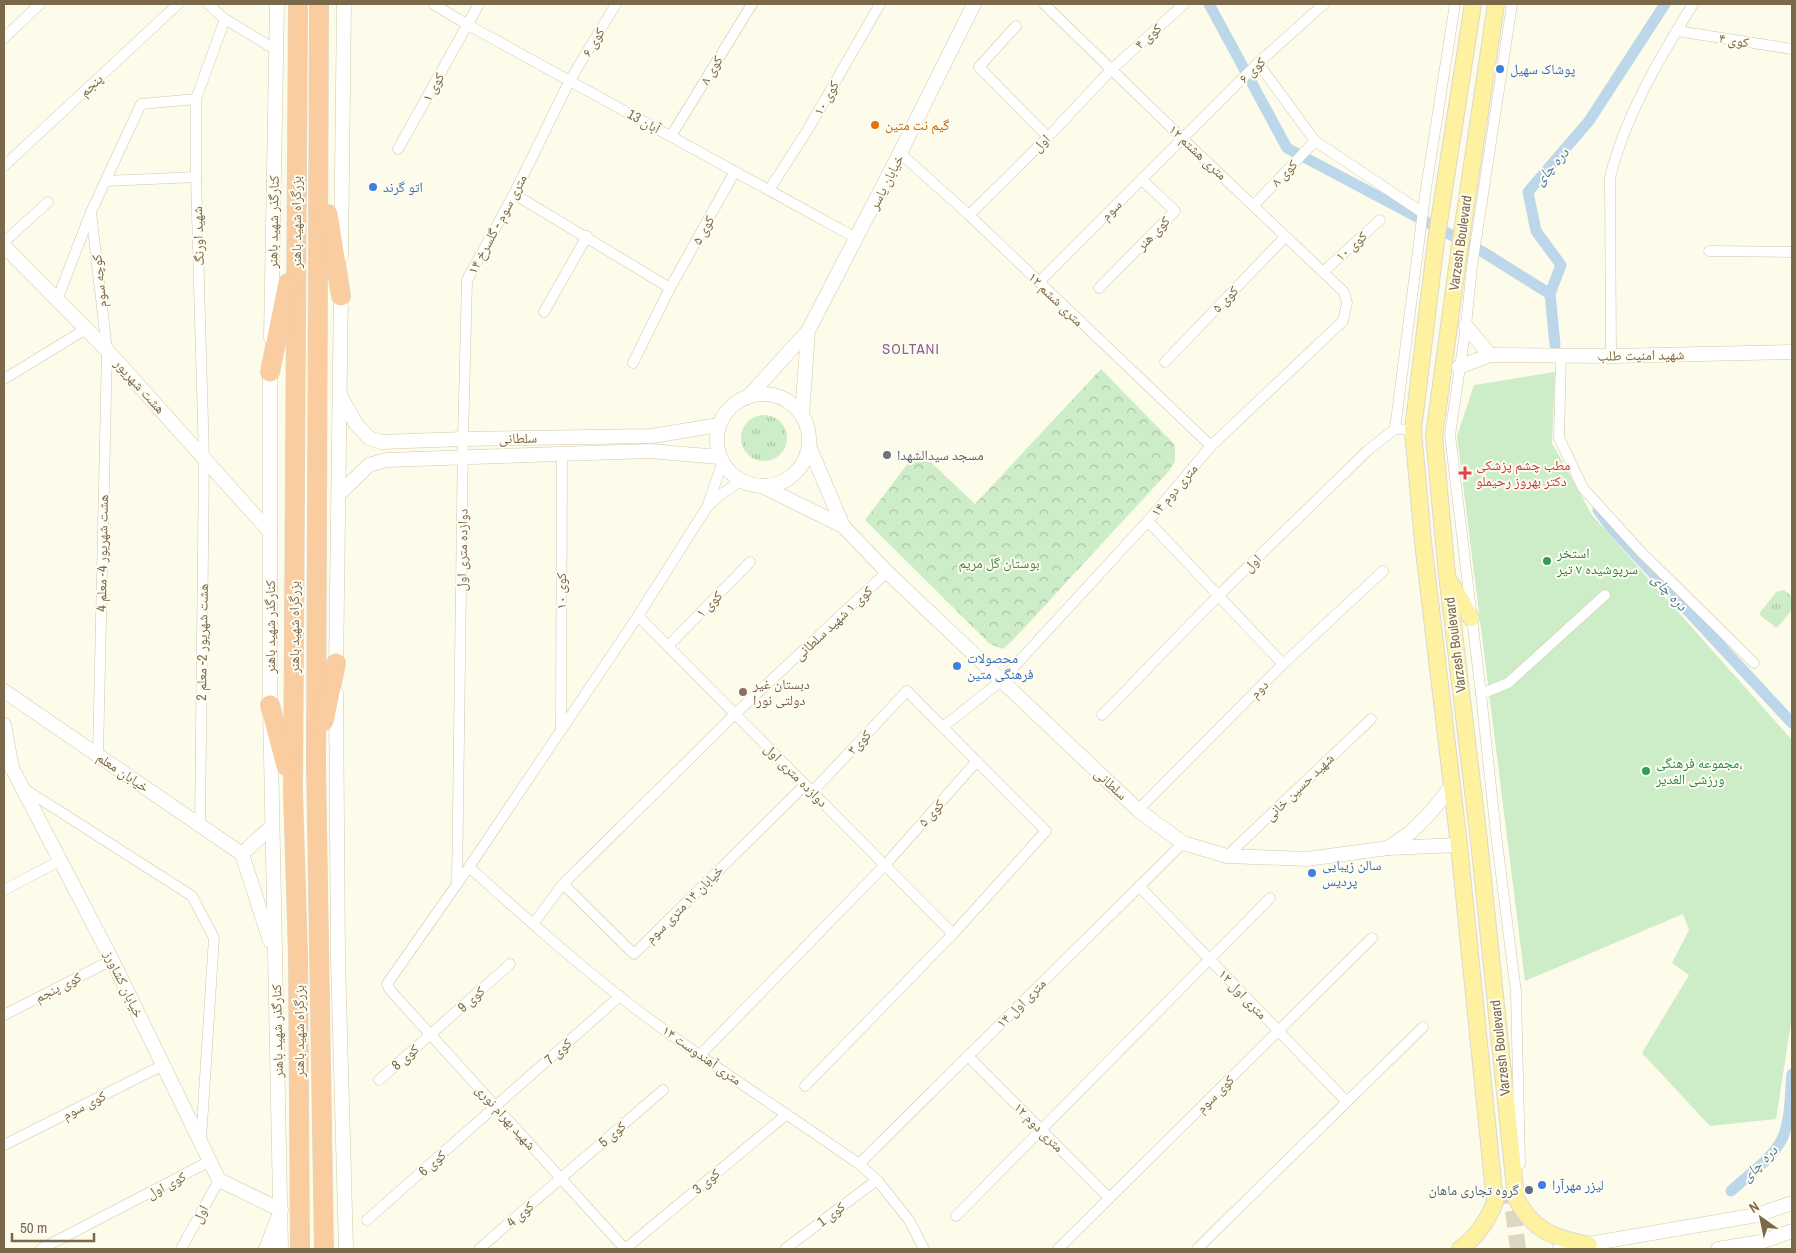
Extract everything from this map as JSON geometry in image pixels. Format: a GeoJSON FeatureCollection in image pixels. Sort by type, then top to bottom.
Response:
{"type":"FeatureCollection","features":[{"type":"Feature","properties":{"kind":"highway","name":"بزرگراه شهید باهنر"},"geometry":{"type":"LineString","coordinates":[[298,4],[293,791],[298,955],[300,1249]]}},
{"type":"Feature","properties":{"kind":"highway","name":"بزرگراه شهید باهنر"},"geometry":{"type":"LineString","coordinates":[[320,4],[316,764],[324,1249]]}},
{"type":"Feature","properties":{"kind":"highway"},"geometry":{"type":"LineString","coordinates":[[319,158],[341,296]]}},
{"type":"Feature","properties":{"kind":"highway"},"geometry":{"type":"LineString","coordinates":[[270,372],[296,240]]}},
{"type":"Feature","properties":{"kind":"highway"},"geometry":{"type":"LineString","coordinates":[[316,764],[336,663]]}},
{"type":"Feature","properties":{"kind":"highway"},"geometry":{"type":"LineString","coordinates":[[270,705],[293,791]]}},
{"type":"Feature","properties":{"kind":"main road","name":"Varzesh Boulevard"},"geometry":{"type":"LineString","coordinates":[[1473,4],[1436,241],[1413,430],[1423,542],[1459,844],[1495,1202]]}},
{"type":"Feature","properties":{"kind":"main road","name":"Varzesh Boulevard"},"geometry":{"type":"LineString","coordinates":[[1496,4],[1434,436],[1447,575],[1479,841],[1516,1198],[1524,1214],[1537,1225],[1566,1240],[1589,1245]]}},
{"type":"Feature","properties":{"kind":"main road"},"geometry":{"type":"LineString","coordinates":[[1436,241],[1460,246]]}},
{"type":"Feature","properties":{"kind":"main road"},"geometry":{"type":"LineString","coordinates":[[1447,575],[1471,618]]}},
{"type":"Feature","properties":{"kind":"main road"},"geometry":{"type":"LineString","coordinates":[[1495,1202],[1498,1208],[1507,1210],[1515,1204],[1516,1198]]}},
{"type":"Feature","properties":{"kind":"main road"},"geometry":{"type":"LineString","coordinates":[[1460,1249],[1479,1232],[1489,1217],[1495,1202]]}},
{"type":"Feature","properties":{"kind":"street"},"geometry":{"type":"LineString","coordinates":[[4,38],[40,4]]}},
{"type":"Feature","properties":{"kind":"street","name":"پنجم"},"geometry":{"type":"LineString","coordinates":[[4,166],[178,4]]}},
{"type":"Feature","properties":{"kind":"street"},"geometry":{"type":"LineString","coordinates":[[208,4],[225,19],[276,50]]}},
{"type":"Feature","properties":{"kind":"street","name":"کنارگذر شهید باهنر"},"geometry":{"type":"LineString","coordinates":[[276,4],[270,372],[270,705],[282,1249]]}},
{"type":"Feature","properties":{"kind":"street"},"geometry":{"type":"LineString","coordinates":[[344,4],[336,663],[338,960],[346,1249]]}},
{"type":"Feature","properties":{"kind":"street","name":"13 آبان"},"geometry":{"type":"LineString","coordinates":[[432,4],[856,238]]}},
{"type":"Feature","properties":{"kind":"street"},"geometry":{"type":"LineString","coordinates":[[468,25],[479,4]]}},
{"type":"Feature","properties":{"kind":"street","name":"کوی ۶"},"geometry":{"type":"LineString","coordinates":[[570,80],[616,4]]}},
{"type":"Feature","properties":{"kind":"street","name":"کوی ۸"},"geometry":{"type":"LineString","coordinates":[[671,136],[752,4]]}},
{"type":"Feature","properties":{"kind":"street","name":"کوی ۱۰"},"geometry":{"type":"LineString","coordinates":[[769,190],[807,131],[880,4]]}},
{"type":"Feature","properties":{"kind":"street","name":"خیابان یاسر"},"geometry":{"type":"LineString","coordinates":[[748,397],[808,331],[974,4]]}},
{"type":"Feature","properties":{"kind":"street","name":"۱۲ متری هشتم"},"geometry":{"type":"LineString","coordinates":[[1044,4],[1344,292],[1348,303]]}},
{"type":"Feature","properties":{"kind":"street","name":"کوی ۴"},"geometry":{"type":"LineString","coordinates":[[1112,69],[1184,4]]}},
{"type":"Feature","properties":{"kind":"street","name":"کوی ۶"},"geometry":{"type":"LineString","coordinates":[[1182,138],[1258,63],[1324,4]]}},
{"type":"Feature","properties":{"kind":"street"},"geometry":{"type":"LineString","coordinates":[[1413,430],[1396,428],[1425,196],[1455,4]]}},
{"type":"Feature","properties":{"kind":"street"},"geometry":{"type":"LineString","coordinates":[[1512,4],[1472,266],[1466,326],[1450,435],[1516,992],[1520,1165],[1513,1173]]}},
{"type":"Feature","properties":{"kind":"street"},"geometry":{"type":"LineString","coordinates":[[1611,356],[1610,177],[1617,148],[1647,80],[1693,4]]}},
{"type":"Feature","properties":{"kind":"street","name":"شهید اورنگ"},"geometry":{"type":"LineString","coordinates":[[204,459],[196,177],[196,99],[225,19]]}},
{"type":"Feature","properties":{"kind":"street","name":"کوی ۱"},"geometry":{"type":"LineString","coordinates":[[398,149],[468,25]]}},
{"type":"Feature","properties":{"kind":"street"},"geometry":{"type":"LineString","coordinates":[[1016,26],[980,67],[1048,137]]}},
{"type":"Feature","properties":{"kind":"street","name":"کوی ۴"},"geometry":{"type":"LineString","coordinates":[[1677,31],[1792,49]]}},
{"type":"Feature","properties":{"kind":"street"},"geometry":{"type":"LineString","coordinates":[[1258,63],[1315,141],[1423,213]]}},
{"type":"Feature","properties":{"kind":"street","name":"اول"},"geometry":{"type":"LineString","coordinates":[[969,215],[1048,137],[1112,69]]}},
{"type":"Feature","properties":{"kind":"street","name":"۱۴ متری سوم - گلسرخ"},"geometry":{"type":"LineString","coordinates":[[463,457],[467,280],[514,194],[570,80]]}},
{"type":"Feature","properties":{"kind":"street"},"geometry":{"type":"LineString","coordinates":[[57,300],[92,212],[141,104],[196,99]]}},
{"type":"Feature","properties":{"kind":"street","name":"سوم"},"geometry":{"type":"LineString","coordinates":[[1039,282],[1182,138]]}},
{"type":"Feature","properties":{"kind":"street","name":"کوی ۸"},"geometry":{"type":"LineString","coordinates":[[1254,205],[1315,141]]}},
{"type":"Feature","properties":{"kind":"street","name":"۱۲ متری ششم"},"geometry":{"type":"LineString","coordinates":[[900,153],[969,215],[1211,446]]}},
{"type":"Feature","properties":{"kind":"street","name":"کوی ۵"},"geometry":{"type":"LineString","coordinates":[[633,363],[670,288],[735,171]]}},
{"type":"Feature","properties":{"kind":"street"},"geometry":{"type":"LineString","coordinates":[[106,181],[196,177]]}},
{"type":"Feature","properties":{"kind":"street","name":"کوی هنر"},"geometry":{"type":"LineString","coordinates":[[1099,288],[1175,211],[1141,179]]}},
{"type":"Feature","properties":{"kind":"street"},"geometry":{"type":"LineString","coordinates":[[514,194],[670,288]]}},
{"type":"Feature","properties":{"kind":"street"},"geometry":{"type":"LineString","coordinates":[[5,249],[48,202]]}},
{"type":"Feature","properties":{"kind":"street","name":"کوچه سوم"},"geometry":{"type":"LineString","coordinates":[[92,212],[107,350]]}},
{"type":"Feature","properties":{"kind":"street","name":"کوی ۱۰"},"geometry":{"type":"LineString","coordinates":[[1323,272],[1380,220]]}},
{"type":"Feature","properties":{"kind":"street"},"geometry":{"type":"LineString","coordinates":[[544,312],[586,236]]}},
{"type":"Feature","properties":{"kind":"street","name":"کوی ۵"},"geometry":{"type":"LineString","coordinates":[[1165,362],[1285,236]]}},
{"type":"Feature","properties":{"kind":"street","name":"هشت شهریور"},"geometry":{"type":"LineString","coordinates":[[5,249],[107,350],[270,532]]}},
{"type":"Feature","properties":{"kind":"street"},"geometry":{"type":"LineString","coordinates":[[1709,251],[1792,252]]}},
{"type":"Feature","properties":{"kind":"street","name":"۱۴ متری دوم"},"geometry":{"type":"LineString","coordinates":[[943,727],[1001,681],[1148,521],[1211,446],[1343,321],[1348,303]]}},
{"type":"Feature","properties":{"kind":"street"},"geometry":{"type":"LineString","coordinates":[[1459,367],[1490,355],[1466,326]]}},
{"type":"Feature","properties":{"kind":"street"},"geometry":{"type":"LineString","coordinates":[[4,379],[86,329]]}},
{"type":"Feature","properties":{"kind":"street","name":"خیابان یاسر"},"geometry":{"type":"LineString","coordinates":[[802,416],[808,331]]}},
{"type":"Feature","properties":{"kind":"street","name":"هشت شهریور 4- معلم 4"},"geometry":{"type":"LineString","coordinates":[[98,755],[107,350]]}},
{"type":"Feature","properties":{"kind":"street","name":"شهید امنیت طلب"},"geometry":{"type":"LineString","coordinates":[[1490,355],[1611,356],[1792,352]]}},
{"type":"Feature","properties":{"kind":"street"},"geometry":{"type":"LineString","coordinates":[[1561,355],[1559,438],[1583,488],[1641,552],[1754,664]]}},
{"type":"Feature","properties":{"kind":"street"},"geometry":{"type":"LineString","coordinates":[[762,486],[772,486],[787,480],[799,470],[807,456],[810,440],[807,424],[798,410],[786,400],[770,394],[748,397],[739,401],[727,411],[719,425],[716,441],[721,460],[741,481],[762,486],[843,526]]}},
{"type":"Feature","properties":{"kind":"street","name":"سلطانی"},"geometry":{"type":"LineString","coordinates":[[340,395],[356,424],[368,438],[381,442],[652,436],[719,425]]}},
{"type":"Feature","properties":{"kind":"street","name":"اول"},"geometry":{"type":"LineString","coordinates":[[1102,715],[1219,595],[1367,451],[1396,428]]}},
{"type":"Feature","properties":{"kind":"street"},"geometry":{"type":"LineString","coordinates":[[809,446],[843,526]]}},
{"type":"Feature","properties":{"kind":"street","name":"سلطانی"},"geometry":{"type":"LineString","coordinates":[[339,494],[369,465],[386,460],[650,452],[721,460]]}},
{"type":"Feature","properties":{"kind":"street","name":"کوی ۱۰"},"geometry":{"type":"LineString","coordinates":[[561,729],[562,454]]}},
{"type":"Feature","properties":{"kind":"street","name":"دوازده متری اول"},"geometry":{"type":"LineString","coordinates":[[457,884],[463,457]]}},
{"type":"Feature","properties":{"kind":"street","name":"هشت شهریور 2- معلم 2"},"geometry":{"type":"LineString","coordinates":[[200,825],[204,459]]}},
{"type":"Feature","properties":{"kind":"street"},"geometry":{"type":"LineString","coordinates":[[707,507],[721,460]]}},
{"type":"Feature","properties":{"kind":"street"},"geometry":{"type":"LineString","coordinates":[[457,884],[638,616],[707,507],[720,495],[741,481]]}},
{"type":"Feature","properties":{"kind":"street"},"geometry":{"type":"LineString","coordinates":[[1148,521],[1283,664]]}},
{"type":"Feature","properties":{"kind":"street","name":"سلطانی"},"geometry":{"type":"LineString","coordinates":[[843,526],[887,572],[1138,810],[1183,843],[1227,856],[1307,859],[1388,848],[1459,844]]}},
{"type":"Feature","properties":{"kind":"street","name":"کوی ۱"},"geometry":{"type":"LineString","coordinates":[[668,646],[750,562]]}},
{"type":"Feature","properties":{"kind":"street","name":"دوم"},"geometry":{"type":"LineString","coordinates":[[1138,810],[1283,664],[1383,571]]}},
{"type":"Feature","properties":{"kind":"street","name":"کوی ۱ شهید سلطانی"},"geometry":{"type":"LineString","coordinates":[[533,924],[563,884],[735,714],[887,572]]}},
{"type":"Feature","properties":{"kind":"street"},"geometry":{"type":"LineString","coordinates":[[1481,694],[1508,683],[1605,595]]}},
{"type":"Feature","properties":{"kind":"street","name":"دوازده متری اول"},"geometry":{"type":"LineString","coordinates":[[638,616],[953,934]]}},
{"type":"Feature","properties":{"kind":"street","name":"خیابان معلم"},"geometry":{"type":"LineString","coordinates":[[4,691],[242,854]]}},
{"type":"Feature","properties":{"kind":"street","name":"کوی۳"},"geometry":{"type":"LineString","coordinates":[[808,788],[907,691],[943,727]]}},
{"type":"Feature","properties":{"kind":"street","name":"شهید حسین خانی"},"geometry":{"type":"LineString","coordinates":[[1227,856],[1370,719]]}},
{"type":"Feature","properties":{"kind":"street","name":"خیابان کشاورز"},"geometry":{"type":"LineString","coordinates":[[4,725],[8,770],[22,788],[61,860],[201,1140],[218,1180]]}},
{"type":"Feature","properties":{"kind":"street"},"geometry":{"type":"LineString","coordinates":[[804,1086],[953,934],[1046,830],[943,727]]}},
{"type":"Feature","properties":{"kind":"street","name":"کوی ۵"},"geometry":{"type":"LineString","coordinates":[[700,1055],[885,866],[977,761]]}},
{"type":"Feature","properties":{"kind":"street"},"geometry":{"type":"LineString","coordinates":[[1388,848],[1411,832],[1430,813],[1452,786]]}},
{"type":"Feature","properties":{"kind":"street"},"geometry":{"type":"LineString","coordinates":[[22,788],[192,896],[214,938],[201,1140]]}},
{"type":"Feature","properties":{"kind":"street","name":"خیابان ۱۴ متری سوم"},"geometry":{"type":"LineString","coordinates":[[563,884],[634,954],[808,788]]}},
{"type":"Feature","properties":{"kind":"street"},"geometry":{"type":"LineString","coordinates":[[272,826],[242,854],[275,956]]}},
{"type":"Feature","properties":{"kind":"street"},"geometry":{"type":"LineString","coordinates":[[1479,841],[1496,834]]}},
{"type":"Feature","properties":{"kind":"street","name":"۱۴ متری اول"},"geometry":{"type":"LineString","coordinates":[[859,1164],[1183,843]]}},
{"type":"Feature","properties":{"kind":"street"},"geometry":{"type":"LineString","coordinates":[[4,890],[61,860]]}},
{"type":"Feature","properties":{"kind":"street","name":"۱۴ متری آهندوست"},"geometry":{"type":"LineString","coordinates":[[469,867],[533,924],[620,996],[700,1055],[859,1164],[877,1180],[909,1220],[924,1249]]}},
{"type":"Feature","properties":{"kind":"street","name":"شهید بهرام نوری"},"geometry":{"type":"LineString","coordinates":[[457,884],[387,984],[390,990],[625,1249]]}},
{"type":"Feature","properties":{"kind":"street","name":"۱۲ متری اول"},"geometry":{"type":"LineString","coordinates":[[1139,886],[1347,1102]]}},
{"type":"Feature","properties":{"kind":"street"},"geometry":{"type":"LineString","coordinates":[[956,1216],[1270,898]]}},
{"type":"Feature","properties":{"kind":"street","name":"کوی سوم"},"geometry":{"type":"LineString","coordinates":[[1058,1249],[1372,938]]}},
{"type":"Feature","properties":{"kind":"street","name":"کوی پنجم"},"geometry":{"type":"LineString","coordinates":[[4,1015],[112,960]]}},
{"type":"Feature","properties":{"kind":"street","name":"کوی 9"},"geometry":{"type":"LineString","coordinates":[[432,1035],[510,964]]}},
{"type":"Feature","properties":{"kind":"street","name":"کوی 7"},"geometry":{"type":"LineString","coordinates":[[496,1106],[620,996]]}},
{"type":"Feature","properties":{"kind":"street"},"geometry":{"type":"LineString","coordinates":[[1197,1249],[1423,1027]]}},
{"type":"Feature","properties":{"kind":"street","name":"کوی 8"},"geometry":{"type":"LineString","coordinates":[[379,1080],[432,1035]]}},
{"type":"Feature","properties":{"kind":"street","name":"۱۲ متری دوم"},"geometry":{"type":"LineString","coordinates":[[968,1056],[1109,1198]]}},
{"type":"Feature","properties":{"kind":"street","name":"کوی سوم"},"geometry":{"type":"LineString","coordinates":[[4,1145],[164,1065]]}},
{"type":"Feature","properties":{"kind":"street","name":"کوی 5"},"geometry":{"type":"LineString","coordinates":[[561,1178],[662,1090]]}},
{"type":"Feature","properties":{"kind":"street","name":"کوی 6"},"geometry":{"type":"LineString","coordinates":[[367,1220],[496,1106]]}},
{"type":"Feature","properties":{"kind":"street","name":"کوی 3"},"geometry":{"type":"LineString","coordinates":[[625,1249],[787,1114]]}},
{"type":"Feature","properties":{"kind":"street","name":"کوی اول"},"geometry":{"type":"LineString","coordinates":[[41,1249],[210,1161]]}},
{"type":"Feature","properties":{"kind":"street","name":"کوی 4"},"geometry":{"type":"LineString","coordinates":[[479,1249],[561,1178]]}},
{"type":"Feature","properties":{"kind":"street"},"geometry":{"type":"LineString","coordinates":[[218,1180],[281,1210],[266,1249]]}},
{"type":"Feature","properties":{"kind":"street","name":"اول"},"geometry":{"type":"LineString","coordinates":[[181,1249],[218,1180]]}},
{"type":"Feature","properties":{"kind":"street","name":"کوی 1"},"geometry":{"type":"LineString","coordinates":[[785,1249],[877,1180]]}},
{"type":"Feature","properties":{"kind":"street"},"geometry":{"type":"LineString","coordinates":[[1560,1249],[1757,1215],[1792,1203]]}},
{"type":"Feature","properties":{"kind":"street"},"geometry":{"type":"LineString","coordinates":[[1718,1249],[1760,1242],[1792,1231]]}},
{"type":"Feature","properties":{"kind":"green space","name":"بوستان گل مریم"},"geometry":{"type":"Polygon","coordinates":[[[1101,369],[1175,445],[1175,461],[1169,471],[1003,649],[990,644],[865,520],[918,450],[975,504],[1101,369]]]}},
{"type":"Feature","properties":{"kind":"green space","name":"مجموعه فرهنگی، ورزشی الغدیر"},"geometry":{"type":"Polygon","coordinates":[[[1555,372],[1552,443],[1592,515],[1792,740],[1792,1017],[1776,1119],[1710,1126],[1642,1053],[1689,975],[1672,963],[1689,930],[1683,914],[1525,981],[1457,436],[1474,385],[1555,372]]]}},
{"type":"Feature","properties":{"kind":"green space"},"geometry":{"type":"Polygon","coordinates":[[[760,415],[768,415],[777,419],[783,425],[787,438],[783,451],[777,457],[768,461],[760,461],[751,457],[745,451],[741,442],[741,434],[745,425],[751,419],[760,415]]]}},
{"type":"Feature","properties":{"kind":"green space"},"geometry":{"type":"Polygon","coordinates":[[[1784,590],[1792,597],[1792,610],[1778,627],[1775,627],[1759,614],[1776,592],[1784,590]]]}},
{"type":"Feature","properties":{"kind":"waterway"},"geometry":{"type":"LineString","coordinates":[[1209,4],[1287,148],[1483,252],[1550,294]]}},
{"type":"Feature","properties":{"kind":"waterway","name":"دره چای"},"geometry":{"type":"LineString","coordinates":[[1555,345],[1550,294],[1561,265],[1536,231],[1528,192],[1589,121],[1665,4]]}},
{"type":"Feature","properties":{"kind":"waterway","name":"دره چای"},"geometry":{"type":"LineString","coordinates":[[1598,510],[1612,529],[1792,723]]}},
{"type":"Feature","properties":{"kind":"waterway","name":"دره چای"},"geometry":{"type":"LineString","coordinates":[[1731,1191],[1772,1154],[1782,1139],[1789,1115],[1792,1074]]}},
{"type":"Feature","properties":{"kind":"tunnel"},"geometry":{"type":"LineString","coordinates":[[1510,1187],[1518,1249]]}},
{"type":"Feature","properties":{"kind":"place","name":"پوشاک سهیل"},"geometry":{"type":"Point","coordinates":[1500,69]}},
{"type":"Feature","properties":{"kind":"place","name":"گیم نت متین"},"geometry":{"type":"Point","coordinates":[875,125]}},
{"type":"Feature","properties":{"kind":"place","name":"اتو گرند"},"geometry":{"type":"Point","coordinates":[373,187]}},
{"type":"Feature","properties":{"kind":"place","name":"مسجد سیدالشهدا"},"geometry":{"type":"Point","coordinates":[887,455]}},
{"type":"Feature","properties":{"kind":"place","name":"مطب چشم پزشکی دکتر بهروز رحیملو"},"geometry":{"type":"Point","coordinates":[1465,473]}},
{"type":"Feature","properties":{"kind":"place","name":"استخر سرپوشیده ۷ تیر"},"geometry":{"type":"Point","coordinates":[1547,561]}},
{"type":"Feature","properties":{"kind":"place","name":"محصولات فرهنگی متین"},"geometry":{"type":"Point","coordinates":[957,666]}},
{"type":"Feature","properties":{"kind":"place","name":"دبستان غیر دولتی نورا"},"geometry":{"type":"Point","coordinates":[743,692]}},
{"type":"Feature","properties":{"kind":"place","name":"مجموعه فرهنگی، ورزشی الغدیر"},"geometry":{"type":"Point","coordinates":[1646,771]}},
{"type":"Feature","properties":{"kind":"place","name":"سالن زیبایی پردیس"},"geometry":{"type":"Point","coordinates":[1312,873]}},
{"type":"Feature","properties":{"kind":"place","name":"لیزر مهرآرا"},"geometry":{"type":"Point","coordinates":[1542,1185]}},
{"type":"Feature","properties":{"kind":"place","name":"گروه تجاری ماهان"},"geometry":{"type":"Point","coordinates":[1529,1190]}},
{"type":"Feature","properties":{"kind":"district","name":"SOLTANI"},"geometry":{"type":"Point","coordinates":[911,348]}}]}
